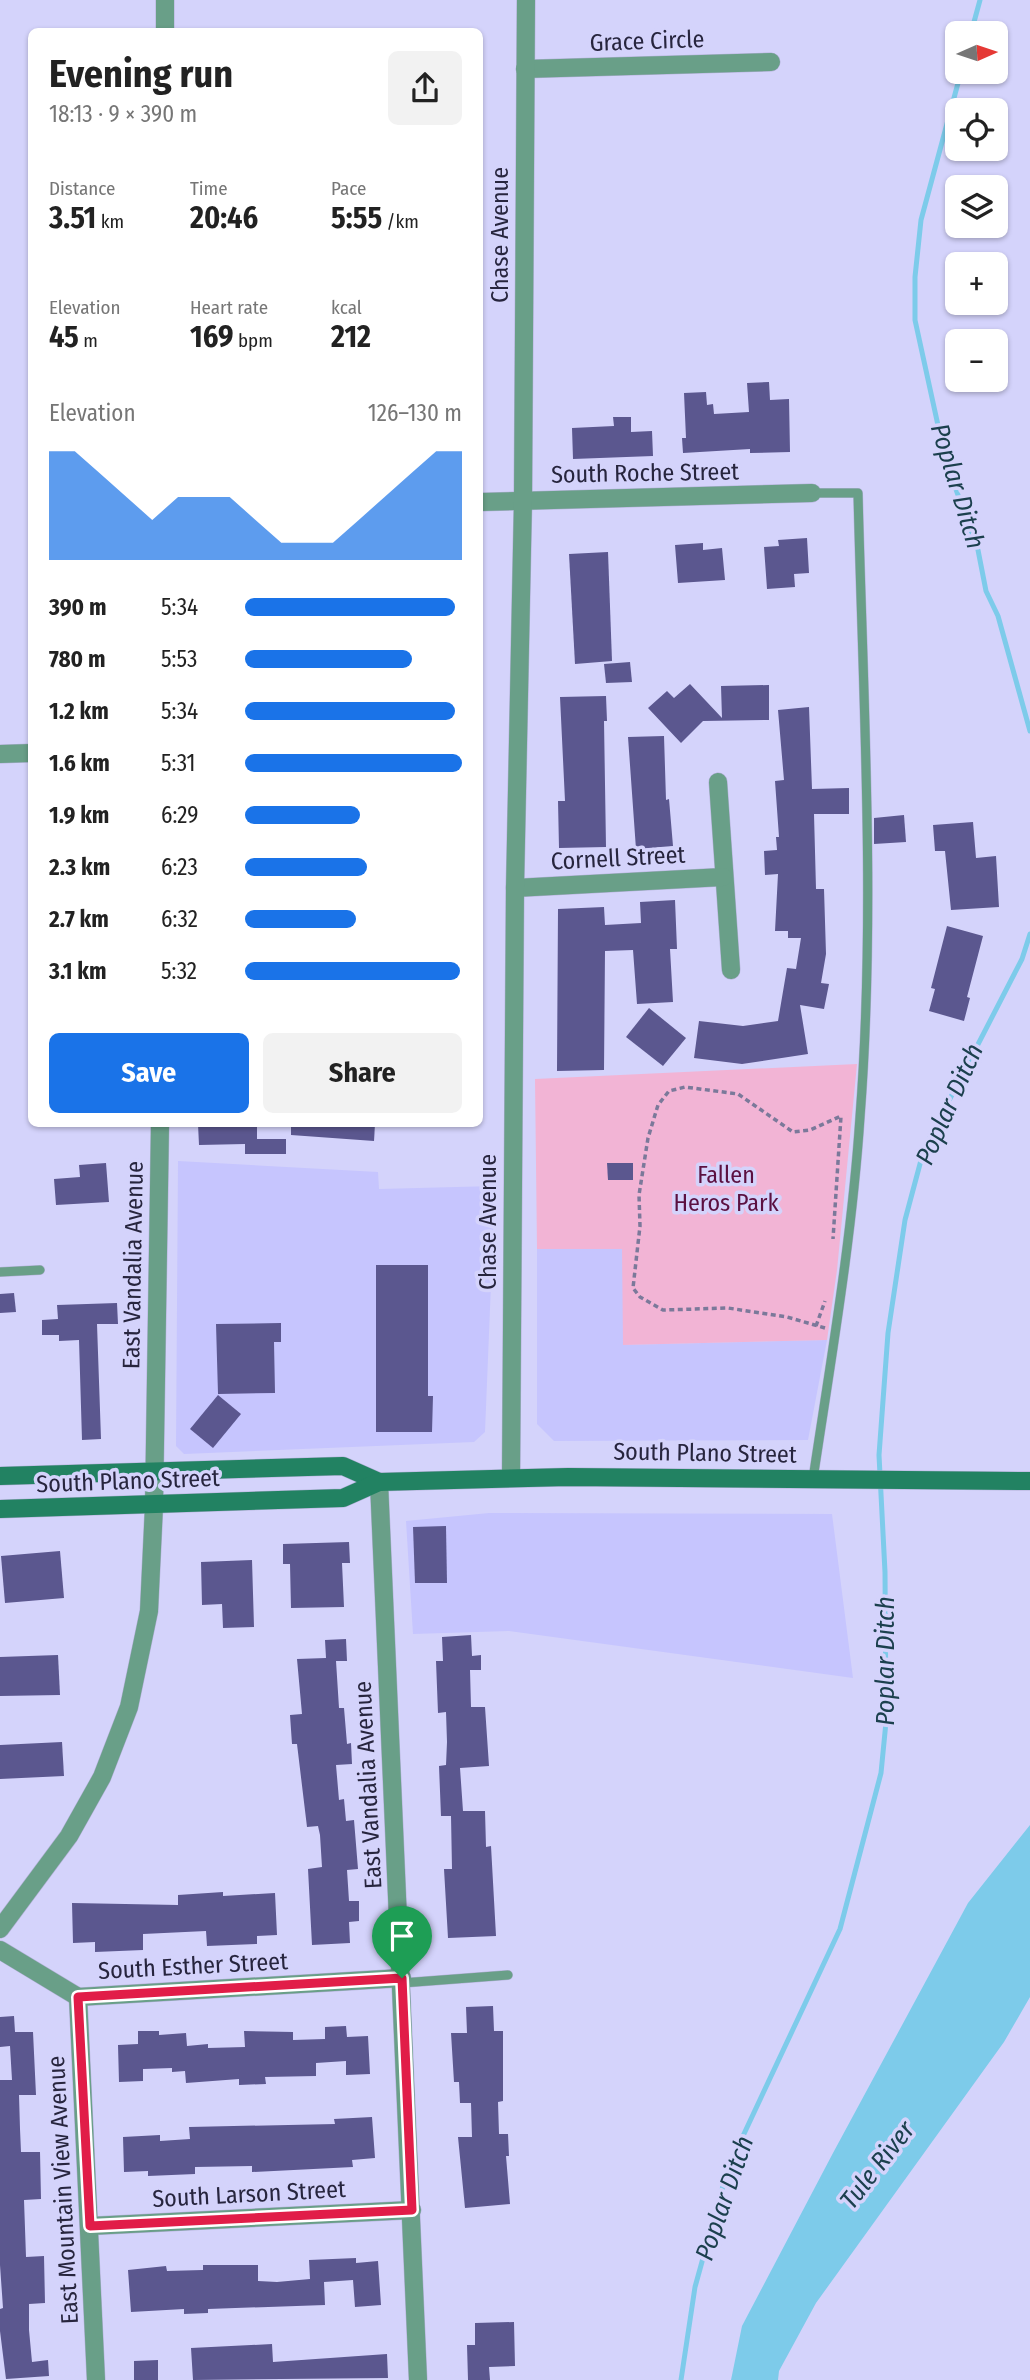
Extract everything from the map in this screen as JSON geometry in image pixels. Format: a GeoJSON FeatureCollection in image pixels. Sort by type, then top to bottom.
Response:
{"type":"FeatureCollection","features":[{"type":"Feature","properties":{"kind":"main road","name":"South Plano Street"},"geometry":{"type":"LineString","coordinates":[[0,1476],[343,1466],[379,1482]]}},
{"type":"Feature","properties":{"kind":"main road","name":"South Plano Street"},"geometry":{"type":"LineString","coordinates":[[0,1509],[154,1499],[343,1498],[379,1482],[511,1478],[1030,1481]]}},
{"type":"Feature","properties":{"kind":"street"},"geometry":{"type":"LineString","coordinates":[[165,0],[165,28]]}},
{"type":"Feature","properties":{"kind":"street","name":"Chase Avenue"},"geometry":{"type":"LineString","coordinates":[[511,1478],[526,0]]}},
{"type":"Feature","properties":{"kind":"street","name":"Grace Circle"},"geometry":{"type":"LineString","coordinates":[[525,69],[771,62]]}},
{"type":"Feature","properties":{"kind":"street","name":"South Roche Street"},"geometry":{"type":"LineString","coordinates":[[483,502],[812,493]]}},
{"type":"Feature","properties":{"kind":"street"},"geometry":{"type":"LineString","coordinates":[[0,754],[28,753]]}},
{"type":"Feature","properties":{"kind":"street"},"geometry":{"type":"LineString","coordinates":[[718,782],[731,970]]}},
{"type":"Feature","properties":{"kind":"street","name":"Cornell Street"},"geometry":{"type":"LineString","coordinates":[[515,888],[723,877]]}},
{"type":"Feature","properties":{"kind":"street","name":"East Vandalia Avenue"},"geometry":{"type":"LineString","coordinates":[[0,1929],[69,1836],[102,1777],[129,1707],[149,1611],[154,1499],[160,1127]]}},
{"type":"Feature","properties":{"kind":"street","name":"East Vandalia Avenue"},"geometry":{"type":"LineString","coordinates":[[379,1482],[418,2380]]}},
{"type":"Feature","properties":{"kind":"street","name":"South Esther Street"},"geometry":{"type":"LineString","coordinates":[[0,1950],[78,1997],[402,1980]]}},
{"type":"Feature","properties":{"kind":"street","name":"East Mountain View Avenue"},"geometry":{"type":"LineString","coordinates":[[78,1997],[96,2380]]}},
{"type":"Feature","properties":{"kind":"street","name":"South Larson Street"},"geometry":{"type":"LineString","coordinates":[[90,2226],[412,2210]]}},
{"type":"Feature","properties":{"kind":"lane"},"geometry":{"type":"LineString","coordinates":[[812,493],[858,493],[868,898],[860,1117],[835,1331],[813,1479]]}},
{"type":"Feature","properties":{"kind":"lane"},"geometry":{"type":"LineString","coordinates":[[0,1272],[40,1270]]}},
{"type":"Feature","properties":{"kind":"lane","name":"South Esther Street"},"geometry":{"type":"LineString","coordinates":[[402,1980],[508,1975]]}},
{"type":"Feature","properties":{"kind":"path"},"geometry":{"type":"LineString","coordinates":[[826,1297],[816,1326],[787,1317],[728,1308],[663,1310],[640,1297],[634,1288],[640,1226],[639,1195],[648,1138],[658,1105],[669,1091],[685,1087],[738,1094],[793,1132],[810,1130],[841,1116],[833,1245]]}},
{"type":"Feature","properties":{"kind":"shaded area"},"geometry":{"type":"Polygon","coordinates":[[[178,1161],[378,1172],[379,1189],[495,1186],[485,1432],[474,1442],[184,1454],[176,1446],[178,1161]]]}},
{"type":"Feature","properties":{"kind":"shaded area"},"geometry":{"type":"Polygon","coordinates":[[[537,1249],[623,1249],[623,1345],[827,1340],[808,1440],[554,1441],[537,1424],[537,1249]]]}},
{"type":"Feature","properties":{"kind":"shaded area"},"geometry":{"type":"Polygon","coordinates":[[[489,1513],[832,1514],[853,1678],[509,1631],[413,1634],[406,1521],[489,1513]]]}},
{"type":"Feature","properties":{"kind":"green space","name":"Fallen Heros Park"},"geometry":{"type":"Polygon","coordinates":[[[857,1064],[837,1270],[827,1340],[623,1345],[622,1249],[537,1249],[535,1079],[857,1064]]]}},
{"type":"Feature","properties":{"kind":"water","name":"Tule River"},"geometry":{"type":"Polygon","coordinates":[[[1030,1825],[1030,1997],[1004,2042],[816,2303],[779,2371],[778,2380],[731,2380],[742,2326],[833,2153],[968,1903],[1030,1825]]]}},
{"type":"Feature","properties":{"kind":"building"},"geometry":{"type":"Polygon","coordinates":[[[769,382],[770,400],[789,399],[790,452],[750,453],[750,449],[683,453],[682,438],[686,438],[684,393],[706,392],[707,405],[713,404],[714,414],[749,412],[747,383],[769,382]]]}},
{"type":"Feature","properties":{"kind":"building"},"geometry":{"type":"Polygon","coordinates":[[[613,417],[631,417],[631,432],[652,431],[653,456],[573,459],[572,428],[614,426],[613,417]]]}},
{"type":"Feature","properties":{"kind":"building"},"geometry":{"type":"Polygon","coordinates":[[[807,538],[809,573],[794,574],[795,587],[767,589],[764,547],[779,546],[778,540],[807,538]]]}},
{"type":"Feature","properties":{"kind":"building"},"geometry":{"type":"Polygon","coordinates":[[[703,543],[703,550],[722,548],[725,580],[678,583],[675,545],[703,543]]]}},
{"type":"Feature","properties":{"kind":"building"},"geometry":{"type":"Polygon","coordinates":[[[608,552],[612,661],[575,664],[569,554],[608,552]]]}},
{"type":"Feature","properties":{"kind":"building"},"geometry":{"type":"Polygon","coordinates":[[[630,662],[632,682],[606,683],[604,664],[630,662]]]}},
{"type":"Feature","properties":{"kind":"building"},"geometry":{"type":"Polygon","coordinates":[[[690,684],[722,718],[721,686],[769,685],[769,720],[703,721],[681,743],[648,708],[667,691],[674,698],[690,684]]]}},
{"type":"Feature","properties":{"kind":"building"},"geometry":{"type":"Polygon","coordinates":[[[606,696],[606,847],[559,848],[558,801],[565,801],[560,697],[606,696]]]}},
{"type":"Feature","properties":{"kind":"building"},"geometry":{"type":"Polygon","coordinates":[[[809,707],[812,789],[849,788],[849,814],[814,814],[816,889],[824,889],[826,954],[821,983],[829,984],[824,1009],[800,1005],[808,1054],[742,1064],[694,1058],[699,1021],[743,1026],[778,1021],[787,968],[796,969],[801,938],[788,938],[788,931],[775,931],[778,874],[765,875],[764,851],[777,850],[776,837],[779,837],[775,781],[784,780],[778,710],[809,707]]]}},
{"type":"Feature","properties":{"kind":"building"},"geometry":{"type":"Polygon","coordinates":[[[664,736],[666,800],[669,799],[673,846],[636,849],[628,737],[664,736]]]}},
{"type":"Feature","properties":{"kind":"building"},"geometry":{"type":"Polygon","coordinates":[[[904,815],[906,842],[874,844],[874,818],[904,815]]]}},
{"type":"Feature","properties":{"kind":"building"},"geometry":{"type":"Polygon","coordinates":[[[973,822],[976,858],[996,856],[999,907],[951,910],[945,851],[935,851],[933,825],[973,822]]]}},
{"type":"Feature","properties":{"kind":"building"},"geometry":{"type":"Polygon","coordinates":[[[675,900],[677,949],[670,949],[673,1002],[637,1004],[633,950],[605,951],[604,1070],[557,1071],[558,909],[604,907],[605,925],[641,923],[640,902],[675,900]]]}},
{"type":"Feature","properties":{"kind":"building"},"geometry":{"type":"Polygon","coordinates":[[[947,926],[983,936],[967,997],[970,998],[964,1021],[929,1011],[935,989],[931,988],[947,926]]]}},
{"type":"Feature","properties":{"kind":"building"},"geometry":{"type":"Polygon","coordinates":[[[649,1008],[686,1038],[663,1066],[626,1037],[649,1008]]]}},
{"type":"Feature","properties":{"kind":"building"},"geometry":{"type":"Polygon","coordinates":[[[198,1127],[257,1127],[257,1139],[286,1139],[286,1154],[245,1154],[245,1144],[199,1145],[198,1127]]]}},
{"type":"Feature","properties":{"kind":"building"},"geometry":{"type":"Polygon","coordinates":[[[291,1127],[375,1127],[374,1141],[291,1135],[291,1127]]]}},
{"type":"Feature","properties":{"kind":"building"},"geometry":{"type":"Polygon","coordinates":[[[106,1163],[109,1202],[56,1205],[54,1179],[80,1177],[79,1165],[106,1163]]]}},
{"type":"Feature","properties":{"kind":"building"},"geometry":{"type":"Polygon","coordinates":[[[607,1163],[633,1163],[633,1180],[608,1180],[607,1163]]]}},
{"type":"Feature","properties":{"kind":"building"},"geometry":{"type":"Polygon","coordinates":[[[376,1265],[428,1265],[428,1396],[433,1396],[432,1432],[376,1432],[376,1265]]]}},
{"type":"Feature","properties":{"kind":"building"},"geometry":{"type":"Polygon","coordinates":[[[14,1293],[16,1312],[0,1313],[0,1294],[14,1293]]]}},
{"type":"Feature","properties":{"kind":"building"},"geometry":{"type":"Polygon","coordinates":[[[117,1303],[118,1324],[97,1324],[101,1439],[82,1440],[79,1340],[59,1341],[59,1335],[42,1335],[42,1320],[58,1319],[57,1305],[117,1303]]]}},
{"type":"Feature","properties":{"kind":"building"},"geometry":{"type":"Polygon","coordinates":[[[281,1323],[281,1342],[274,1342],[275,1393],[218,1394],[216,1324],[281,1323]]]}},
{"type":"Feature","properties":{"kind":"building"},"geometry":{"type":"Polygon","coordinates":[[[218,1395],[241,1414],[213,1448],[190,1429],[218,1395]]]}},
{"type":"Feature","properties":{"kind":"building"},"geometry":{"type":"Polygon","coordinates":[[[446,1526],[447,1583],[415,1583],[413,1527],[446,1526]]]}},
{"type":"Feature","properties":{"kind":"building"},"geometry":{"type":"Polygon","coordinates":[[[349,1542],[350,1563],[342,1563],[344,1607],[291,1608],[290,1564],[283,1564],[283,1544],[349,1542]]]}},
{"type":"Feature","properties":{"kind":"building"},"geometry":{"type":"Polygon","coordinates":[[[60,1551],[64,1598],[5,1603],[1,1556],[60,1551]]]}},
{"type":"Feature","properties":{"kind":"building"},"geometry":{"type":"Polygon","coordinates":[[[252,1560],[254,1627],[223,1628],[222,1604],[202,1605],[201,1562],[252,1560]]]}},
{"type":"Feature","properties":{"kind":"building"},"geometry":{"type":"Polygon","coordinates":[[[471,1635],[472,1656],[481,1655],[481,1670],[470,1670],[471,1707],[485,1707],[489,1766],[460,1768],[463,1811],[485,1811],[486,1847],[491,1846],[496,1936],[448,1938],[444,1869],[452,1869],[451,1816],[441,1816],[439,1766],[446,1765],[447,1742],[446,1712],[438,1713],[436,1661],[443,1661],[442,1637],[471,1635]]]}},
{"type":"Feature","properties":{"kind":"building"},"geometry":{"type":"Polygon","coordinates":[[[346,1639],[347,1661],[336,1661],[339,1708],[344,1708],[347,1744],[351,1743],[352,1764],[336,1765],[339,1800],[344,1799],[346,1821],[354,1820],[358,1869],[347,1870],[349,1901],[359,1901],[359,1921],[349,1922],[350,1943],[312,1945],[308,1869],[322,1867],[320,1835],[318,1826],[307,1827],[297,1744],[292,1744],[290,1715],[302,1714],[297,1659],[326,1658],[325,1640],[346,1639]]]}},
{"type":"Feature","properties":{"kind":"building"},"geometry":{"type":"Polygon","coordinates":[[[58,1655],[60,1695],[0,1696],[0,1657],[58,1655]]]}},
{"type":"Feature","properties":{"kind":"building"},"geometry":{"type":"Polygon","coordinates":[[[62,1742],[64,1776],[0,1779],[0,1745],[62,1742]]]}},
{"type":"Feature","properties":{"kind":"building"},"geometry":{"type":"Polygon","coordinates":[[[223,1892],[223,1896],[275,1893],[277,1935],[257,1936],[257,1944],[207,1946],[206,1931],[143,1934],[143,1950],[95,1952],[95,1942],[73,1943],[72,1903],[178,1905],[178,1895],[223,1892]]]}},
{"type":"Feature","properties":{"kind":"building"},"geometry":{"type":"Polygon","coordinates":[[[493,2006],[494,2031],[503,2031],[503,2101],[498,2102],[499,2134],[508,2134],[509,2156],[506,2156],[510,2204],[465,2208],[458,2137],[472,2137],[471,2103],[460,2103],[459,2082],[454,2082],[451,2033],[467,2033],[466,2007],[493,2006]]]}},
{"type":"Feature","properties":{"kind":"building"},"geometry":{"type":"Polygon","coordinates":[[[14,2016],[15,2032],[33,2032],[36,2095],[19,2095],[21,2152],[40,2152],[41,2199],[24,2200],[26,2257],[44,2256],[45,2303],[29,2304],[29,2330],[32,2362],[48,2360],[49,2376],[6,2379],[0,2331],[0,2309],[3,2308],[0,2265],[0,2080],[12,2080],[10,2046],[0,2047],[0,2017],[14,2016]]]}},
{"type":"Feature","properties":{"kind":"building"},"geometry":{"type":"Polygon","coordinates":[[[346,2026],[347,2037],[368,2036],[370,2074],[346,2075],[346,2061],[316,2063],[316,2076],[265,2077],[266,2084],[239,2085],[239,2079],[186,2083],[185,2071],[172,2072],[172,2068],[143,2069],[143,2081],[119,2082],[118,2045],[138,2044],[138,2031],[159,2031],[159,2035],[186,2033],[187,2046],[208,2044],[208,2048],[245,2047],[244,2031],[293,2032],[293,2040],[325,2039],[325,2027],[346,2026]]]}},
{"type":"Feature","properties":{"kind":"building"},"geometry":{"type":"Polygon","coordinates":[[[372,2117],[375,2158],[352,2160],[353,2167],[252,2172],[252,2166],[195,2167],[195,2174],[148,2176],[148,2171],[124,2172],[123,2137],[160,2135],[160,2141],[190,2139],[189,2127],[335,2124],[334,2119],[372,2117]]]}},
{"type":"Feature","properties":{"kind":"building"},"geometry":{"type":"Polygon","coordinates":[[[356,2258],[356,2263],[378,2261],[381,2305],[355,2307],[353,2280],[324,2282],[325,2305],[208,2309],[208,2313],[184,2314],[184,2309],[131,2312],[128,2270],[166,2266],[167,2271],[203,2270],[203,2265],[258,2265],[258,2281],[277,2282],[310,2279],[309,2260],[356,2258]]]}},
{"type":"Feature","properties":{"kind":"building"},"geometry":{"type":"Polygon","coordinates":[[[514,2322],[515,2366],[489,2367],[490,2380],[468,2380],[467,2345],[475,2345],[475,2323],[514,2322]]]}},
{"type":"Feature","properties":{"kind":"building"},"geometry":{"type":"Polygon","coordinates":[[[272,2344],[273,2362],[387,2354],[388,2378],[193,2380],[191,2348],[272,2344]]]}},
{"type":"Feature","properties":{"kind":"building"},"geometry":{"type":"Polygon","coordinates":[[[158,2360],[158,2380],[134,2380],[134,2361],[158,2360]]]}},
{"type":"Feature","properties":{"kind":"waterway","name":"Poplar Ditch"},"geometry":{"type":"LineString","coordinates":[[974,21],[980,0]]}},
{"type":"Feature","properties":{"kind":"waterway","name":"Poplar Ditch"},"geometry":{"type":"LineString","coordinates":[[958,84],[921,220],[915,277],[915,320],[946,462],[978,550],[986,591],[998,616],[1030,731]]}},
{"type":"Feature","properties":{"kind":"waterway","name":"Poplar Ditch"},"geometry":{"type":"LineString","coordinates":[[681,2380],[695,2287],[728,2168],[840,1929],[881,1773],[886,1722],[885,1572],[879,1455],[888,1333],[905,1220],[924,1149],[1022,959],[1030,934]]}},
{"type":"Feature","properties":{"kind":"route"},"geometry":{"type":"LineString","coordinates":[[402,1978],[412,2210],[90,2226],[78,1997],[402,1978]]}}]}
